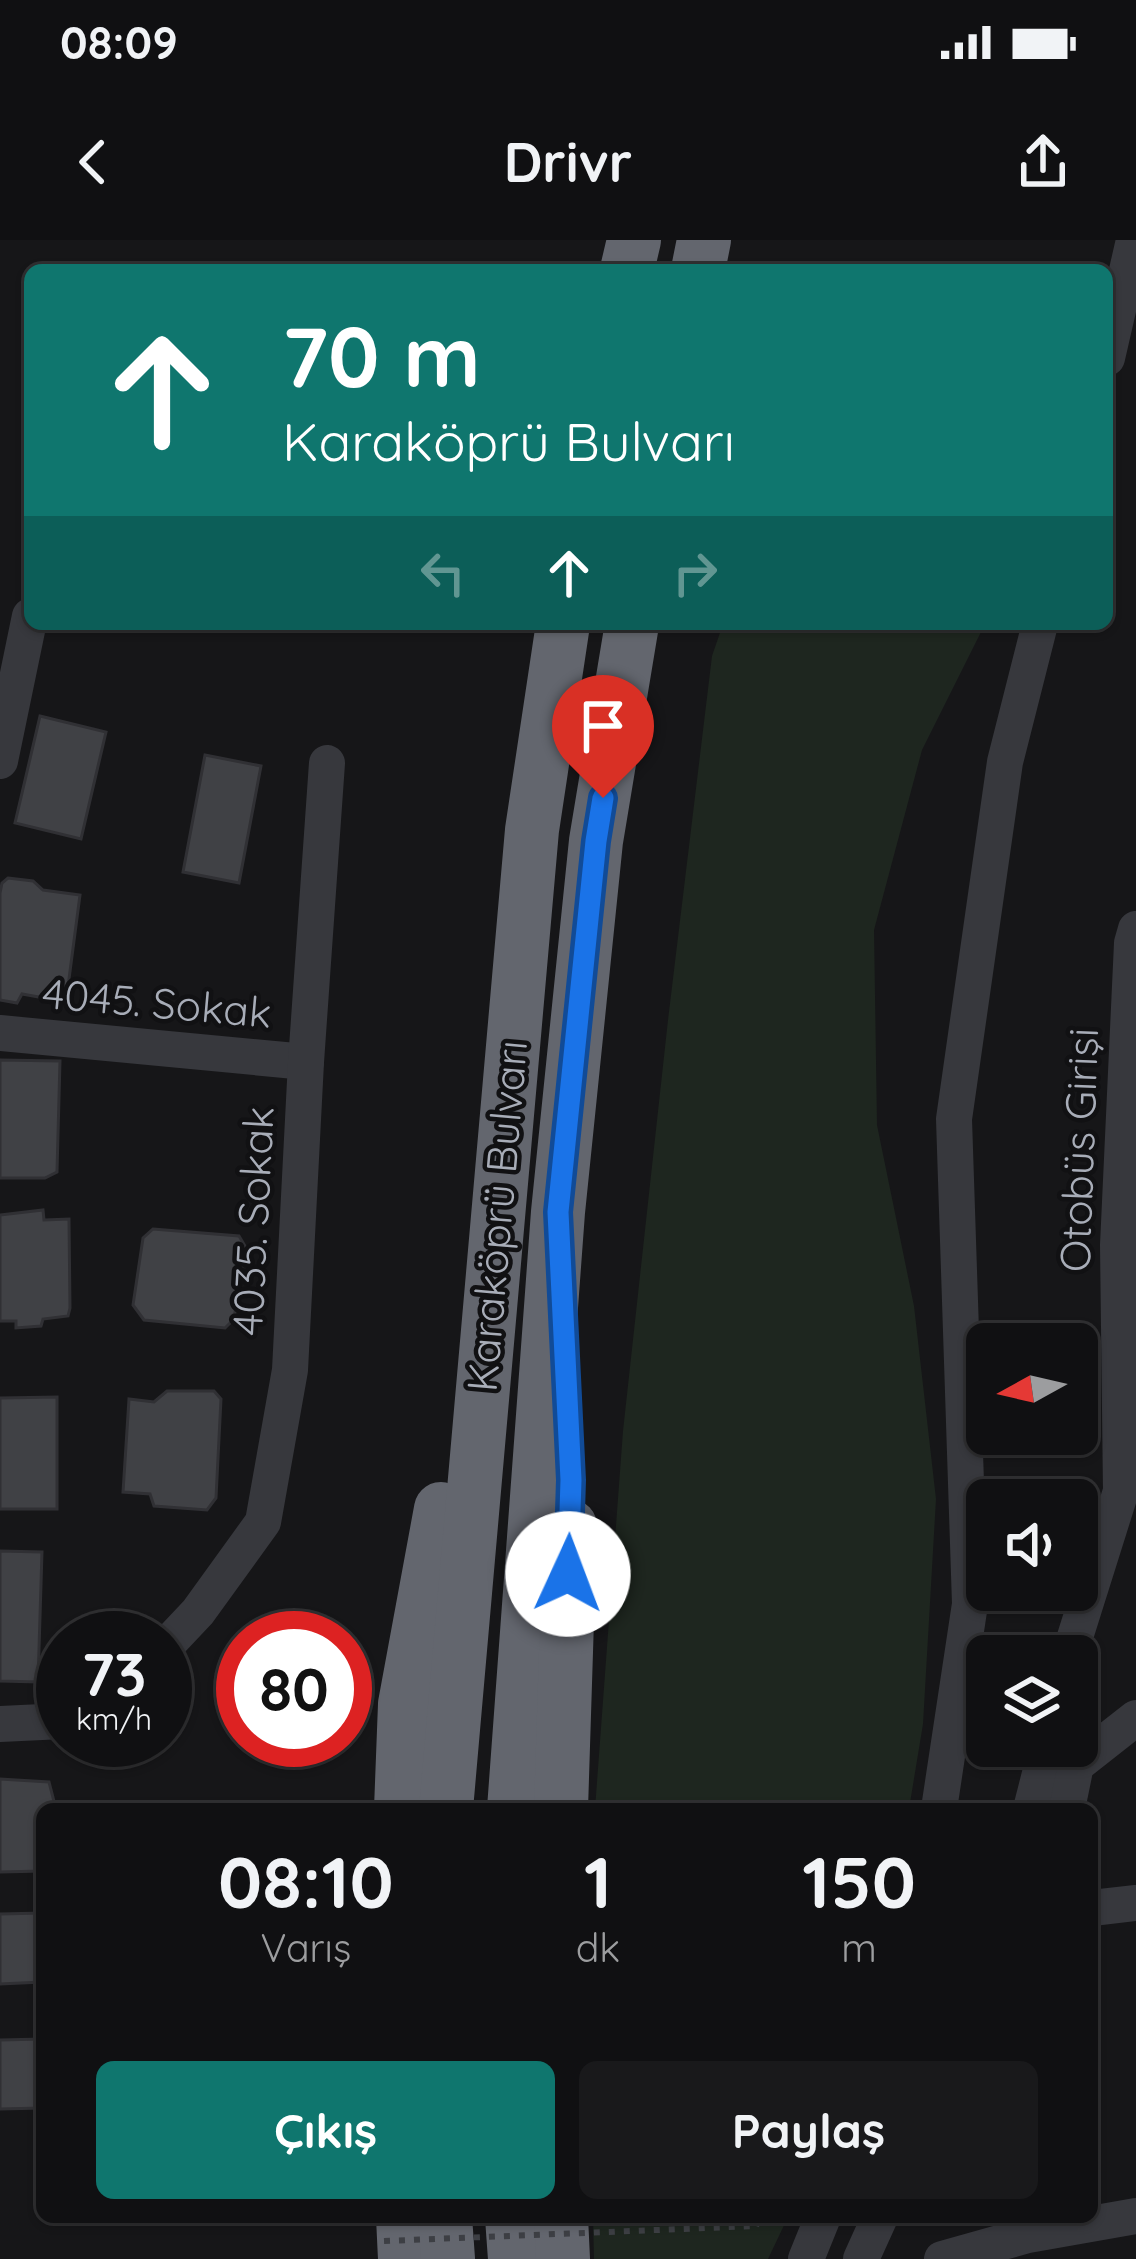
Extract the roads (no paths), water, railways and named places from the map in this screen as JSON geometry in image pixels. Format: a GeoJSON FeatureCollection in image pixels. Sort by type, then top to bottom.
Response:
{"type":"FeatureCollection","features":[{"type":"Feature","properties":{"kind":"highway","name":"Karaköprü Bulvarı"},"geometry":{"type":"LineString","coordinates":[[447,1803],[532,830],[562,630]]}},
{"type":"Feature","properties":{"kind":"highway","name":"Karaköprü Bulvarı"},"geometry":{"type":"LineString","coordinates":[[514,1803],[558,1212],[596,841],[631,630]]}},
{"type":"Feature","properties":{"kind":"highway"},"geometry":{"type":"LineString","coordinates":[[401,1803],[405,1704],[498,1200]]}},
{"type":"Feature","properties":{"kind":"highway"},"geometry":{"type":"LineString","coordinates":[[558,1212],[571,1480],[562,1803]]}},
{"type":"Feature","properties":{"kind":"highway"},"geometry":{"type":"LineString","coordinates":[[446,2223],[448,2259]]}},
{"type":"Feature","properties":{"kind":"highway"},"geometry":{"type":"LineString","coordinates":[[512,2223],[515,2259]]}},
{"type":"Feature","properties":{"kind":"highway"},"geometry":{"type":"LineString","coordinates":[[560,2223],[562,2259]]}},
{"type":"Feature","properties":{"kind":"street"},"geometry":{"type":"LineString","coordinates":[[1113,332],[1134,240]]}},
{"type":"Feature","properties":{"kind":"street"},"geometry":{"type":"LineString","coordinates":[[0,761],[27,630]]}},
{"type":"Feature","properties":{"kind":"street"},"geometry":{"type":"LineString","coordinates":[[940,1803],[970,1604],[954,1119],[1005,762],[1038,630]]}},
{"type":"Feature","properties":{"kind":"street","name":"4035. Sokak"},"geometry":{"type":"LineString","coordinates":[[192,1618],[263,1522],[290,1370],[327,764]]}},
{"type":"Feature","properties":{"kind":"street","name":"Otobüs Girişi"},"geometry":{"type":"LineString","coordinates":[[1076,1635],[1121,1491],[1118,1244],[1136,929]]}},
{"type":"Feature","properties":{"kind":"street","name":"4045. Sokak"},"geometry":{"type":"LineString","coordinates":[[0,1034],[307,1062]]}},
{"type":"Feature","properties":{"kind":"street"},"geometry":{"type":"LineString","coordinates":[[1068,1803],[1076,1765],[1136,1718]]}},
{"type":"Feature","properties":{"kind":"street"},"geometry":{"type":"LineString","coordinates":[[0,1724],[36,1722]]}},
{"type":"Feature","properties":{"kind":"street"},"geometry":{"type":"LineString","coordinates":[[1033,1803],[1042,1767]]}},
{"type":"Feature","properties":{"kind":"street"},"geometry":{"type":"LineString","coordinates":[[1098,1907],[1136,1903]]}},
{"type":"Feature","properties":{"kind":"street"},"geometry":{"type":"LineString","coordinates":[[1098,2223],[1136,2216]]}},
{"type":"Feature","properties":{"kind":"street"},"geometry":{"type":"LineString","coordinates":[[806,2259],[821,2223]]}},
{"type":"Feature","properties":{"kind":"street"},"geometry":{"type":"LineString","coordinates":[[861,2259],[877,2223]]}},
{"type":"Feature","properties":{"kind":"street"},"geometry":{"type":"LineString","coordinates":[[942,2259],[1028,2235],[1096,2223]]}},
{"type":"Feature","properties":{"kind":"street"},"geometry":{"type":"LineString","coordinates":[[990,2259],[1028,2235]]}}]}
